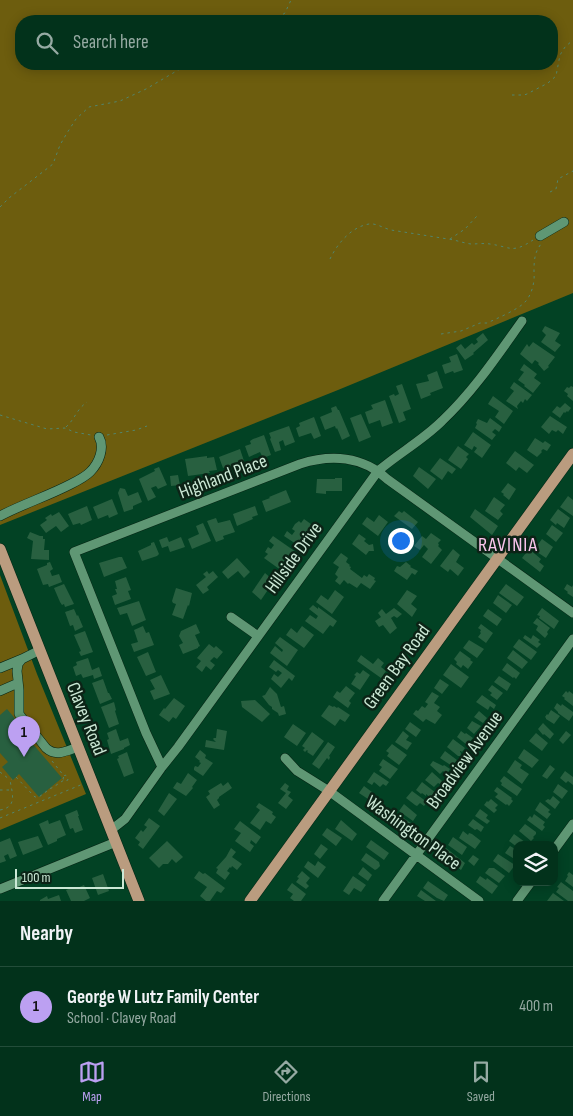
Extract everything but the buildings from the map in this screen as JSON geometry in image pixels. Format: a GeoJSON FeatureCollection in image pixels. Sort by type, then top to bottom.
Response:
{"type":"FeatureCollection","features":[{"type":"Feature","properties":{"kind":"main road","name":"Green Bay Road"},"geometry":{"type":"LineString","coordinates":[[250,901],[573,454]]}},
{"type":"Feature","properties":{"kind":"main road","name":"Clavey Road"},"geometry":{"type":"LineString","coordinates":[[0,549],[139,901]]}},
{"type":"Feature","properties":{"kind":"street"},"geometry":{"type":"LineString","coordinates":[[540,236],[564,222]]}},
{"type":"Feature","properties":{"kind":"street","name":"Hillside Drive"},"geometry":{"type":"LineString","coordinates":[[111,830],[125,819],[378,471],[391,459],[412,447],[456,408],[522,321]]}},
{"type":"Feature","properties":{"kind":"street"},"geometry":{"type":"LineString","coordinates":[[0,516],[64,488],[90,473],[100,455],[102,445],[98,437]]}},
{"type":"Feature","properties":{"kind":"street","name":"Highland Place"},"geometry":{"type":"LineString","coordinates":[[162,767],[146,733],[74,552],[312,460],[347,459],[359,462],[378,471],[474,543],[498,558],[573,613]]}},
{"type":"Feature","properties":{"kind":"street"},"geometry":{"type":"LineString","coordinates":[[231,618],[258,636]]}},
{"type":"Feature","properties":{"kind":"street","name":"Broadview Avenue"},"geometry":{"type":"LineString","coordinates":[[384,901],[573,639]]}},
{"type":"Feature","properties":{"kind":"street"},"geometry":{"type":"LineString","coordinates":[[0,668],[22,660],[40,650]]}},
{"type":"Feature","properties":{"kind":"street"},"geometry":{"type":"LineString","coordinates":[[22,660],[18,664],[17,671],[19,714],[50,752],[56,753],[78,747]]}},
{"type":"Feature","properties":{"kind":"street"},"geometry":{"type":"LineString","coordinates":[[0,691],[18,683]]}},
{"type":"Feature","properties":{"kind":"street","name":"Washington Place"},"geometry":{"type":"LineString","coordinates":[[285,758],[298,771],[329,791],[479,901]]}},
{"type":"Feature","properties":{"kind":"street"},"geometry":{"type":"LineString","coordinates":[[558,845],[573,824]]}},
{"type":"Feature","properties":{"kind":"street"},"geometry":{"type":"LineString","coordinates":[[0,889],[116,842]]}},
{"type":"Feature","properties":{"kind":"street"},"geometry":{"type":"LineString","coordinates":[[517,901],[528,886]]}},
{"type":"Feature","properties":{"kind":"path"},"geometry":{"type":"LineString","coordinates":[[282,15],[285,13],[291,0]]}},
{"type":"Feature","properties":{"kind":"path"},"geometry":{"type":"LineString","coordinates":[[558,66],[560,55],[573,40]]}},
{"type":"Feature","properties":{"kind":"path"},"geometry":{"type":"LineString","coordinates":[[0,207],[54,164],[67,133],[76,119],[89,107],[120,100],[146,89],[178,70]]}},
{"type":"Feature","properties":{"kind":"path"},"geometry":{"type":"LineString","coordinates":[[512,95],[528,94],[553,79],[557,70]]}},
{"type":"Feature","properties":{"kind":"path"},"geometry":{"type":"LineString","coordinates":[[550,192],[556,189],[558,179],[573,171]]}},
{"type":"Feature","properties":{"kind":"path"},"geometry":{"type":"LineString","coordinates":[[450,239],[465,229],[477,216]]}},
{"type":"Feature","properties":{"kind":"path"},"geometry":{"type":"LineString","coordinates":[[330,259],[340,241],[367,224],[468,244],[488,243],[508,248],[521,247],[540,236],[543,241],[534,257],[534,277],[531,293],[524,303],[487,323],[480,323],[461,331],[441,334]]}},
{"type":"Feature","properties":{"kind":"path"},"geometry":{"type":"LineString","coordinates":[[65,428],[86,402]]}},
{"type":"Feature","properties":{"kind":"path"},"geometry":{"type":"LineString","coordinates":[[0,415],[46,429],[65,428],[98,437],[136,430],[146,426]]}},
{"type":"Feature","properties":{"kind":"path"},"geometry":{"type":"LineString","coordinates":[[16,777],[37,798],[50,788],[64,780],[68,780],[68,777],[64,776],[53,762]]}},
{"type":"Feature","properties":{"kind":"path"},"geometry":{"type":"LineString","coordinates":[[0,772],[11,779],[13,798],[12,803],[0,810]]}},
{"type":"Feature","properties":{"kind":"path"},"geometry":{"type":"LineString","coordinates":[[64,776],[64,780]]}},
{"type":"Feature","properties":{"kind":"path"},"geometry":{"type":"LineString","coordinates":[[0,818],[84,784]]}},
{"type":"Feature","properties":{"kind":"path"},"geometry":{"type":"LineString","coordinates":[[0,790],[12,790]]}},
{"type":"Feature","properties":{"kind":"shaded area"},"geometry":{"type":"Polygon","coordinates":[[[0,0],[573,0],[573,293],[338,390],[0,525],[0,0]]]}},
{"type":"Feature","properties":{"kind":"shaded area"},"geometry":{"type":"Polygon","coordinates":[[[0,575],[37,674],[86,794],[0,830],[0,575]]]}},
{"type":"Feature","properties":{"kind":"place","name":"George W Lutz Family Center"},"geometry":{"type":"Point","coordinates":[24,757]}},
{"type":"Feature","properties":{"kind":"district","name":"RAVINIA"},"geometry":{"type":"Point","coordinates":[508,545]}}]}
